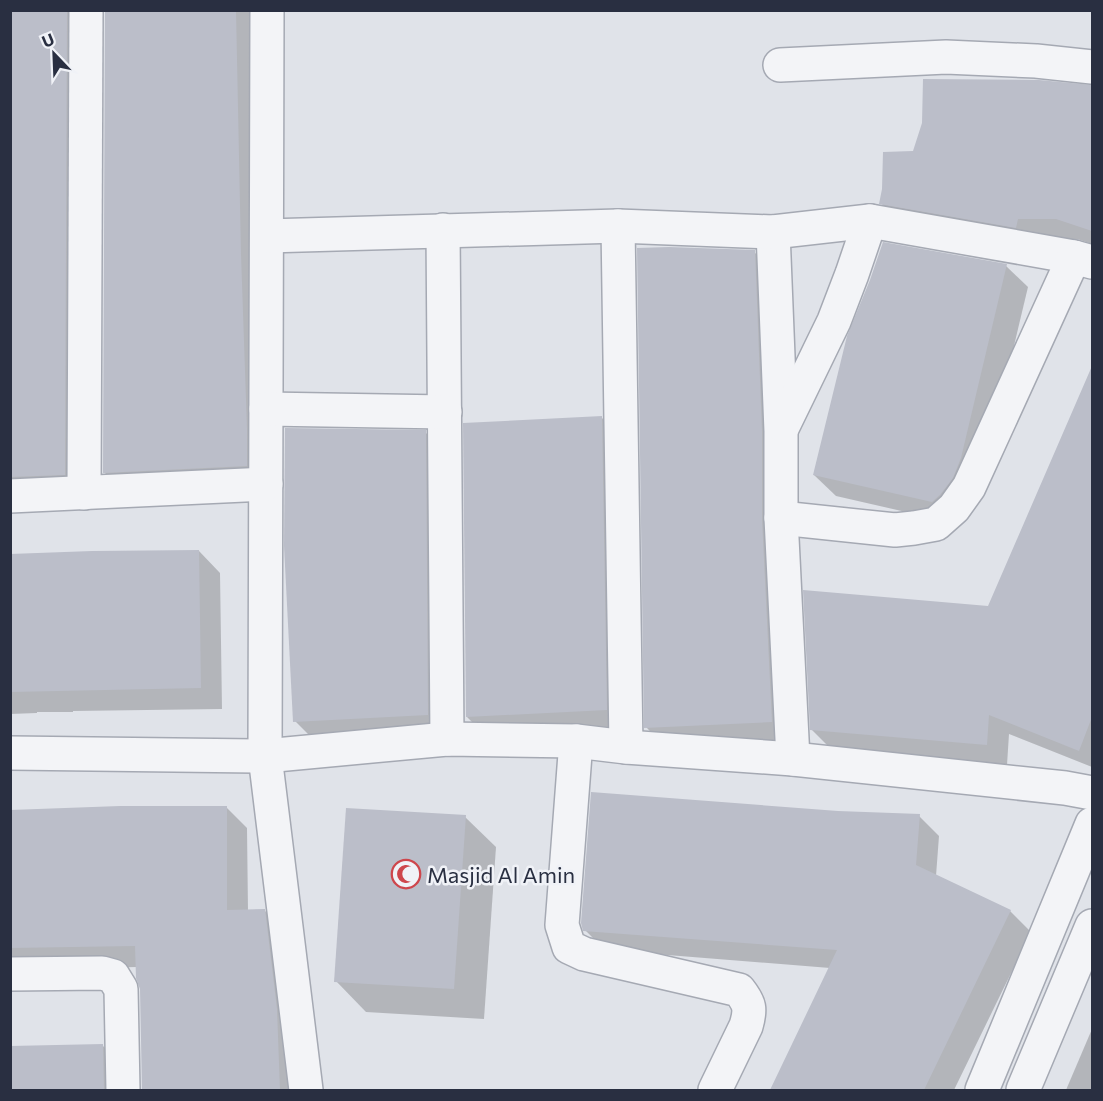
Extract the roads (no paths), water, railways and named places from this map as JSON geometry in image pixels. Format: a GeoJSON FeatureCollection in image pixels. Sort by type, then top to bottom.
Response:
{"type":"FeatureCollection","features":[{"type":"Feature","properties":{"kind":"street"},"geometry":{"type":"LineString","coordinates":[[84,493],[86,10]]}},
{"type":"Feature","properties":{"kind":"street"},"geometry":{"type":"LineString","coordinates":[[267,10],[265,756],[306,1090]]}},
{"type":"Feature","properties":{"kind":"street"},"geometry":{"type":"LineString","coordinates":[[780,65],[946,57],[1036,61],[1092,67]]}},
{"type":"Feature","properties":{"kind":"street"},"geometry":{"type":"LineString","coordinates":[[267,236],[618,226],[773,232],[870,221],[1083,259],[969,488],[954,508],[936,524],[895,531],[781,519]]}},
{"type":"Feature","properties":{"kind":"street"},"geometry":{"type":"LineString","coordinates":[[781,431],[834,321],[870,221]]}},
{"type":"Feature","properties":{"kind":"street"},"geometry":{"type":"LineString","coordinates":[[618,226],[626,747]]}},
{"type":"Feature","properties":{"kind":"street"},"geometry":{"type":"LineString","coordinates":[[443,230],[447,739]]}},
{"type":"Feature","properties":{"kind":"street"},"geometry":{"type":"LineString","coordinates":[[773,232],[781,431],[781,519],[792,759]]}},
{"type":"Feature","properties":{"kind":"street"},"geometry":{"type":"LineString","coordinates":[[266,409],[445,412]]}},
{"type":"Feature","properties":{"kind":"street"},"geometry":{"type":"LineString","coordinates":[[10,496],[266,484]]}},
{"type":"Feature","properties":{"kind":"street"},"geometry":{"type":"LineString","coordinates":[[10,753],[265,756],[447,739],[576,741],[626,747],[792,759],[1065,788],[1092,793]]}},
{"type":"Feature","properties":{"kind":"street"},"geometry":{"type":"LineString","coordinates":[[576,741],[562,925],[569,946],[584,954],[739,990],[750,1008],[749,1017],[716,1090]]}},
{"type":"Feature","properties":{"kind":"street"},"geometry":{"type":"LineString","coordinates":[[982,1090],[1092,824]]}},
{"type":"Feature","properties":{"kind":"street"},"geometry":{"type":"LineString","coordinates":[[1023,1090],[1092,926]]}},
{"type":"Feature","properties":{"kind":"street"},"geometry":{"type":"LineString","coordinates":[[10,974],[102,973],[113,976],[121,989],[123,1090]]}},
{"type":"Feature","properties":{"kind":"place","name":"Masjid Al Amin"},"geometry":{"type":"Point","coordinates":[406,874]}}]}
